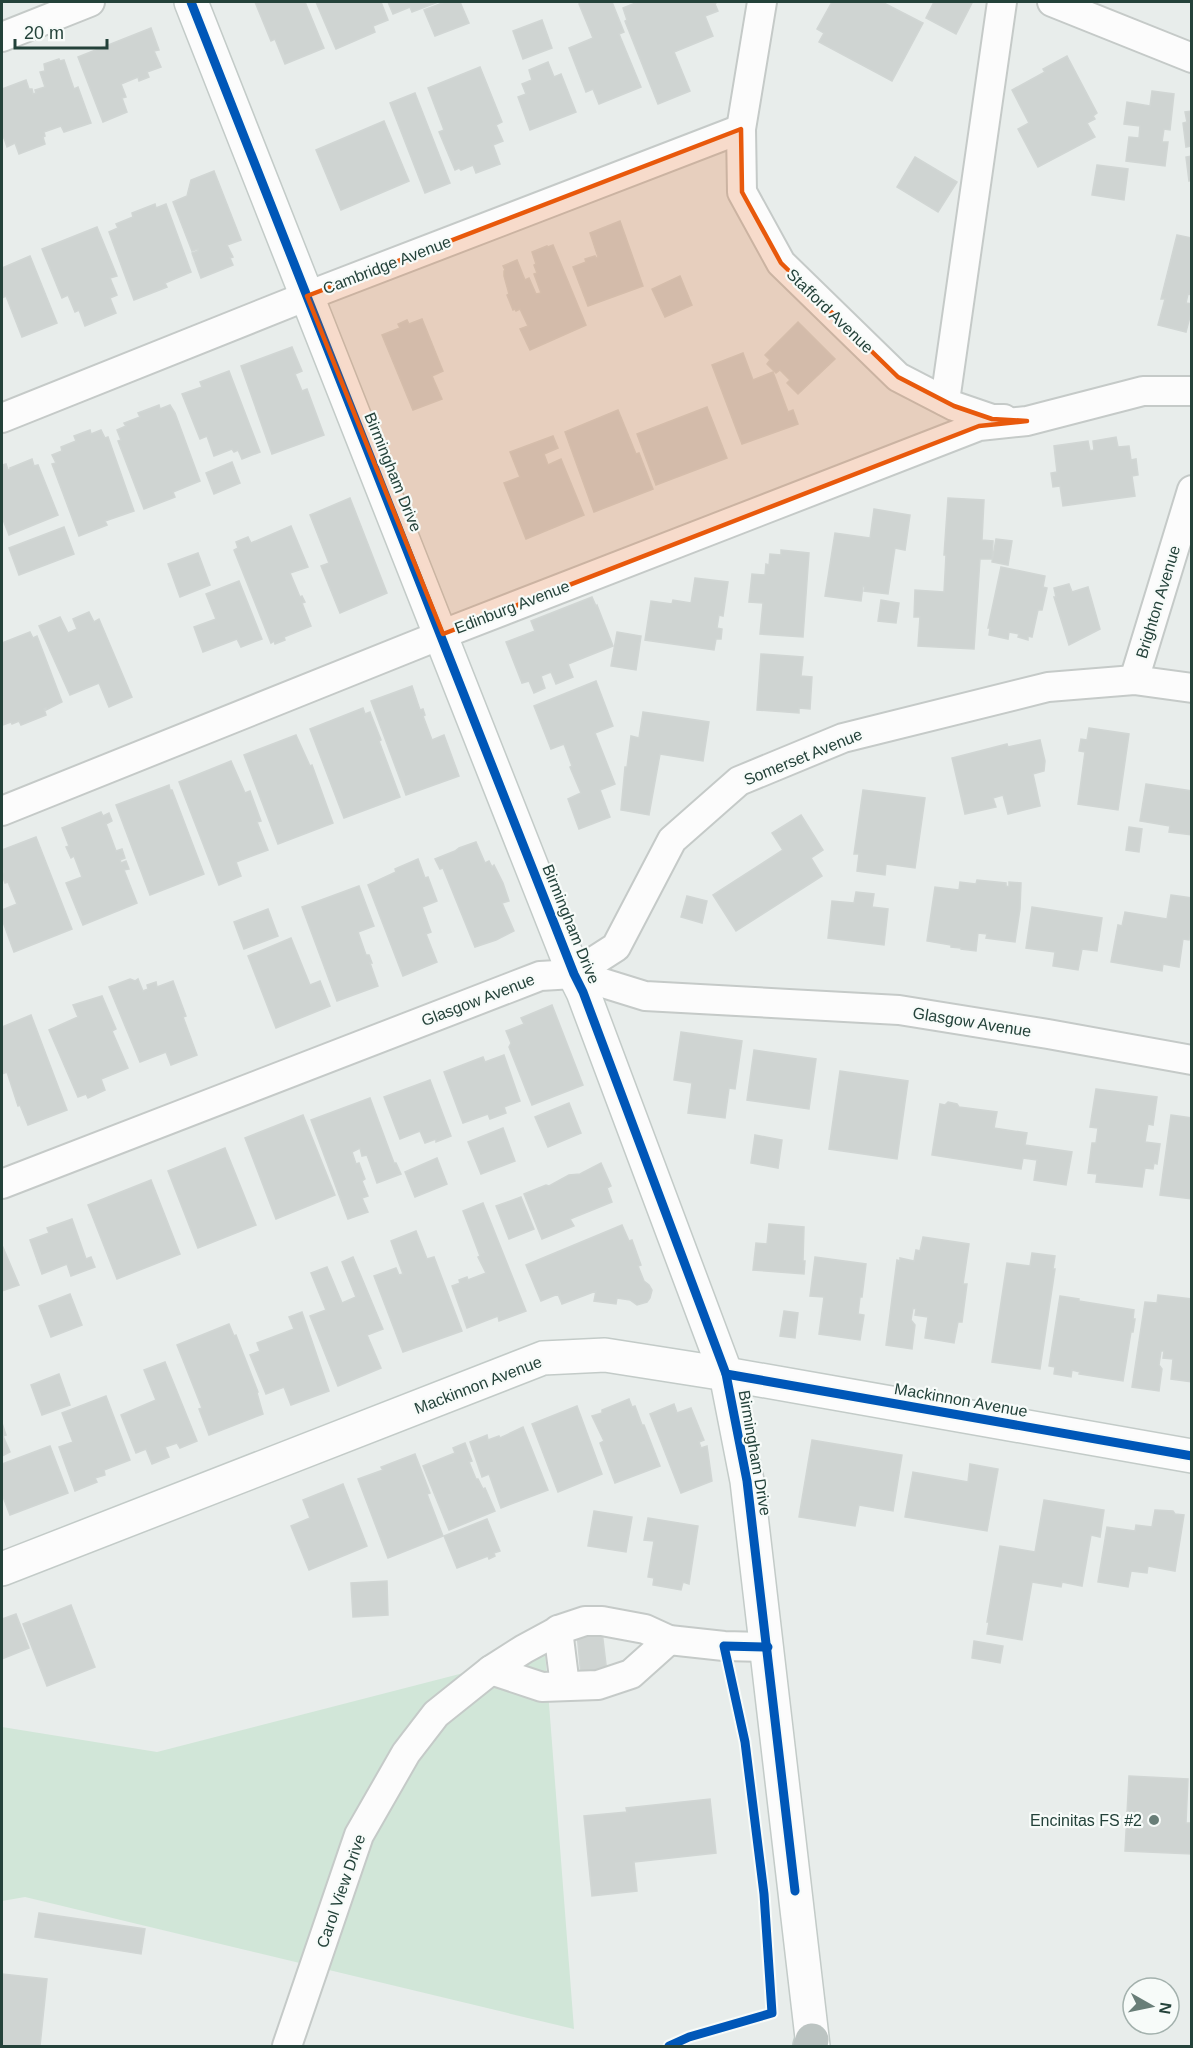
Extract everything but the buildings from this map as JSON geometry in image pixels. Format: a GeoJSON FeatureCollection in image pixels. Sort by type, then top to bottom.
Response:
{"type":"FeatureCollection","features":[{"type":"Feature","properties":{"kind":"main road","name":"Birmingham Drive"},"geometry":{"type":"LineString","coordinates":[[191,2],[583,992],[726,1374],[747,1480],[812,2044]]}},
{"type":"Feature","properties":{"kind":"main road","name":"Mackinnon Avenue"},"geometry":{"type":"LineString","coordinates":[[2,1569],[543,1358],[605,1355],[726,1374],[1191,1456]]}},
{"type":"Feature","properties":{"kind":"street"},"geometry":{"type":"LineString","coordinates":[[2,37],[90,2]]}},
{"type":"Feature","properties":{"kind":"street","name":"Stafford Avenue"},"geometry":{"type":"LineString","coordinates":[[762,2],[741,129],[742,192],[781,264],[898,377],[954,406],[992,418],[1027,421]]}},
{"type":"Feature","properties":{"kind":"street"},"geometry":{"type":"LineString","coordinates":[[945,401],[1002,2]]}},
{"type":"Feature","properties":{"kind":"street"},"geometry":{"type":"LineString","coordinates":[[1052,2],[1191,58]]}},
{"type":"Feature","properties":{"kind":"street","name":"Cambridge Avenue"},"geometry":{"type":"LineString","coordinates":[[2,418],[307,296],[741,129]]}},
{"type":"Feature","properties":{"kind":"street"},"geometry":{"type":"LineString","coordinates":[[1027,421],[1143,391],[1191,391]]}},
{"type":"Feature","properties":{"kind":"street","name":"Edinburg Avenue"},"geometry":{"type":"LineString","coordinates":[[2,811],[443,634],[979,426],[1027,421]]}},
{"type":"Feature","properties":{"kind":"street","name":"Brighton Avenue"},"geometry":{"type":"LineString","coordinates":[[1134,680],[1191,490]]}},
{"type":"Feature","properties":{"kind":"street","name":"Somerset Avenue"},"geometry":{"type":"LineString","coordinates":[[574,974],[616,947],[672,840],[739,781],[843,738],[1013,694],[1048,687],[1134,680],[1191,688]]}},
{"type":"Feature","properties":{"kind":"street","name":"Glasgow Avenue"},"geometry":{"type":"LineString","coordinates":[[2,1184],[540,976],[574,974],[645,996],[900,1010],[1191,1060]]}},
{"type":"Feature","properties":{"kind":"street","name":"Carol View Drive"},"geometry":{"type":"LineString","coordinates":[[287,2046],[359,1835],[406,1753],[436,1714],[491,1670],[558,1630],[585,1621],[602,1621],[645,1629],[669,1640],[724,1646],[768,1647]]}},
{"type":"Feature","properties":{"kind":"street"},"geometry":{"type":"LineString","coordinates":[[558,1630],[565,1686]]}},
{"type":"Feature","properties":{"kind":"street"},"geometry":{"type":"LineString","coordinates":[[491,1670],[542,1687],[598,1685],[631,1674],[669,1640]]}},
{"type":"Feature","properties":{"kind":"highlighted area"},"geometry":{"type":"Polygon","coordinates":[[[741,129],[742,192],[781,263],[898,377],[954,406],[992,419],[1027,421],[979,426],[443,634],[307,296],[741,129]]]}},
{"type":"Feature","properties":{"kind":"green space"},"geometry":{"type":"Polygon","coordinates":[[[545,1652],[574,2029],[25,1897],[2,1901],[2,1727],[157,1752],[545,1652]]]}},
{"type":"Feature","properties":{"kind":"cycle path"},"geometry":{"type":"LineString","coordinates":[[191,2],[583,992],[726,1374],[747,1481],[795,1891]]}},
{"type":"Feature","properties":{"kind":"cycle path"},"geometry":{"type":"LineString","coordinates":[[726,1374],[1192,1456]]}},
{"type":"Feature","properties":{"kind":"cycle path"},"geometry":{"type":"LineString","coordinates":[[669,2046],[689,2037],[772,2013],[764,1894],[745,1742],[724,1646],[768,1647]]}},
{"type":"Feature","properties":{"kind":"place","name":"Encinitas FS #2"},"geometry":{"type":"Point","coordinates":[1154,1820]}}]}
